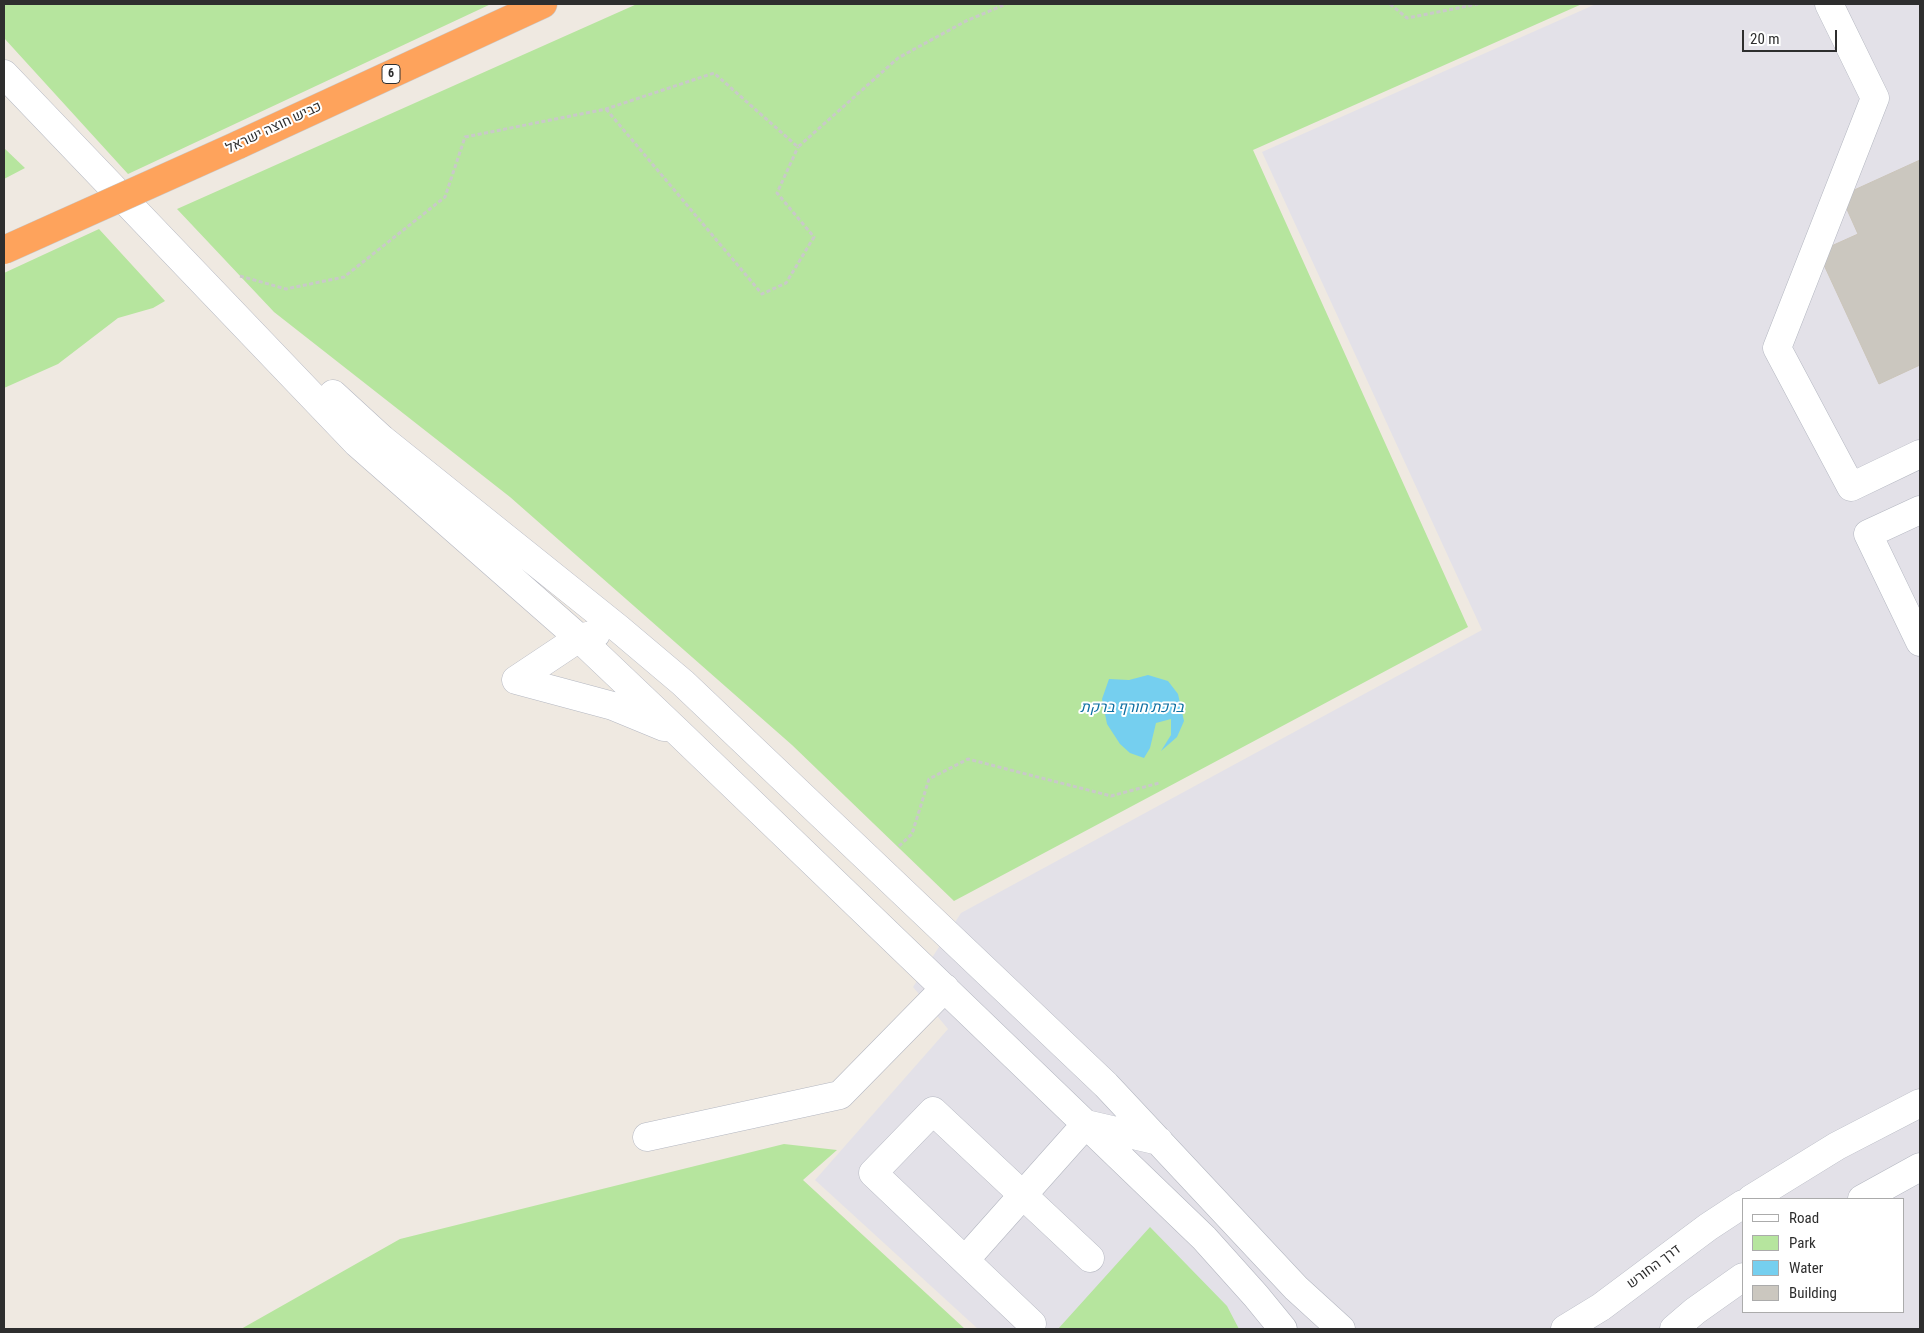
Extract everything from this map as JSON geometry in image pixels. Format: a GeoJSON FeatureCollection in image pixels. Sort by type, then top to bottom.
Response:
{"type":"FeatureCollection","features":[{"type":"Feature","properties":{"kind":"highway","name":"כביש חוצה ישראל"},"geometry":{"type":"LineString","coordinates":[[4,250],[238,145],[543,4]]}},
{"type":"Feature","properties":{"kind":"street"},"geometry":{"type":"LineString","coordinates":[[1829,4],[1875,98],[1777,348],[1851,487],[1920,454]]}},
{"type":"Feature","properties":{"kind":"street"},"geometry":{"type":"LineString","coordinates":[[4,74],[357,443],[579,638],[680,734],[1204,1238],[1283,1329]]}},
{"type":"Feature","properties":{"kind":"street"},"geometry":{"type":"LineString","coordinates":[[180,259],[382,438],[683,683],[1106,1084],[1296,1288],[1341,1329]]}},
{"type":"Feature","properties":{"kind":"street"},"geometry":{"type":"LineString","coordinates":[[1920,510],[1868,534],[1920,642]]}},
{"type":"Feature","properties":{"kind":"street"},"geometry":{"type":"LineString","coordinates":[[619,629],[579,638],[516,680],[612,706],[680,734]]}},
{"type":"Feature","properties":{"kind":"street"},"geometry":{"type":"LineString","coordinates":[[647,1137],[840,1096],[945,988]]}},
{"type":"Feature","properties":{"kind":"street"},"geometry":{"type":"LineString","coordinates":[[1753,1198],[1837,1146],[1920,1103]]}},
{"type":"Feature","properties":{"kind":"street"},"geometry":{"type":"LineString","coordinates":[[1032,1324],[873,1173],[933,1111],[1090,1258]]}},
{"type":"Feature","properties":{"kind":"street"},"geometry":{"type":"LineString","coordinates":[[1086,1124],[1159,1141]]}},
{"type":"Feature","properties":{"kind":"street"},"geometry":{"type":"LineString","coordinates":[[965,1260],[1086,1124]]}},
{"type":"Feature","properties":{"kind":"street"},"geometry":{"type":"LineString","coordinates":[[1864,1198],[1920,1167]]}},
{"type":"Feature","properties":{"kind":"street","name":"דרך החורש"},"geometry":{"type":"LineString","coordinates":[[1565,1329],[1601,1307],[1708,1227],[1742,1205]]}},
{"type":"Feature","properties":{"kind":"street"},"geometry":{"type":"LineString","coordinates":[[1674,1329],[1742,1278]]}},
{"type":"Feature","properties":{"kind":"path"},"geometry":{"type":"LineString","coordinates":[[606,109],[762,294],[786,283],[814,238],[777,193],[798,147],[898,58],[966,21],[1006,4]]}},
{"type":"Feature","properties":{"kind":"path"},"geometry":{"type":"LineString","coordinates":[[1390,4],[1407,18],[1478,4]]}},
{"type":"Feature","properties":{"kind":"path"},"geometry":{"type":"LineString","coordinates":[[233,274],[286,289],[344,277],[445,197],[465,136],[606,109],[714,73],[798,147]]}},
{"type":"Feature","properties":{"kind":"path"},"geometry":{"type":"LineString","coordinates":[[877,867],[912,834],[929,779],[968,759],[1110,796],[1159,783]]}},
{"type":"Feature","properties":{"kind":"shaded area"},"geometry":{"type":"Polygon","coordinates":[[[1596,4],[1920,4],[1920,1329],[978,1329],[815,1180],[948,1029],[913,987],[961,913],[1482,630],[1262,152],[1596,4]]]}},
{"type":"Feature","properties":{"kind":"green space"},"geometry":{"type":"Polygon","coordinates":[[[4,4],[491,4],[128,174],[4,38],[4,4]]]}},
{"type":"Feature","properties":{"kind":"green space"},"geometry":{"type":"Polygon","coordinates":[[[637,4],[1582,4],[1253,150],[1468,627],[954,901],[792,745],[510,497],[274,312],[177,209],[637,4]]]}},
{"type":"Feature","properties":{"kind":"green space"},"geometry":{"type":"Polygon","coordinates":[[[4,148],[25,168],[4,179],[4,148]]]}},
{"type":"Feature","properties":{"kind":"green space"},"geometry":{"type":"Polygon","coordinates":[[[99,229],[165,301],[153,308],[118,318],[58,364],[4,388],[4,273],[99,229]]]}},
{"type":"Feature","properties":{"kind":"green space"},"geometry":{"type":"Polygon","coordinates":[[[784,1144],[837,1150],[803,1180],[965,1329],[241,1329],[400,1239],[784,1144]]]}},
{"type":"Feature","properties":{"kind":"green space"},"geometry":{"type":"Polygon","coordinates":[[[1150,1227],[1227,1306],[1239,1329],[1058,1329],[1150,1227]]]}},
{"type":"Feature","properties":{"kind":"water","name":"ברכת חורף ברקת"},"geometry":{"type":"Polygon","coordinates":[[[1148,675],[1168,681],[1178,694],[1184,721],[1177,737],[1161,751],[1171,735],[1171,719],[1156,723],[1150,748],[1144,758],[1130,753],[1120,744],[1107,724],[1102,699],[1109,679],[1129,680],[1148,675]]]}},
{"type":"Feature","properties":{"kind":"building"},"geometry":{"type":"Polygon","coordinates":[[[1920,160],[1920,365],[1879,384],[1818,252],[1858,234],[1841,196],[1920,160]]]}}]}
